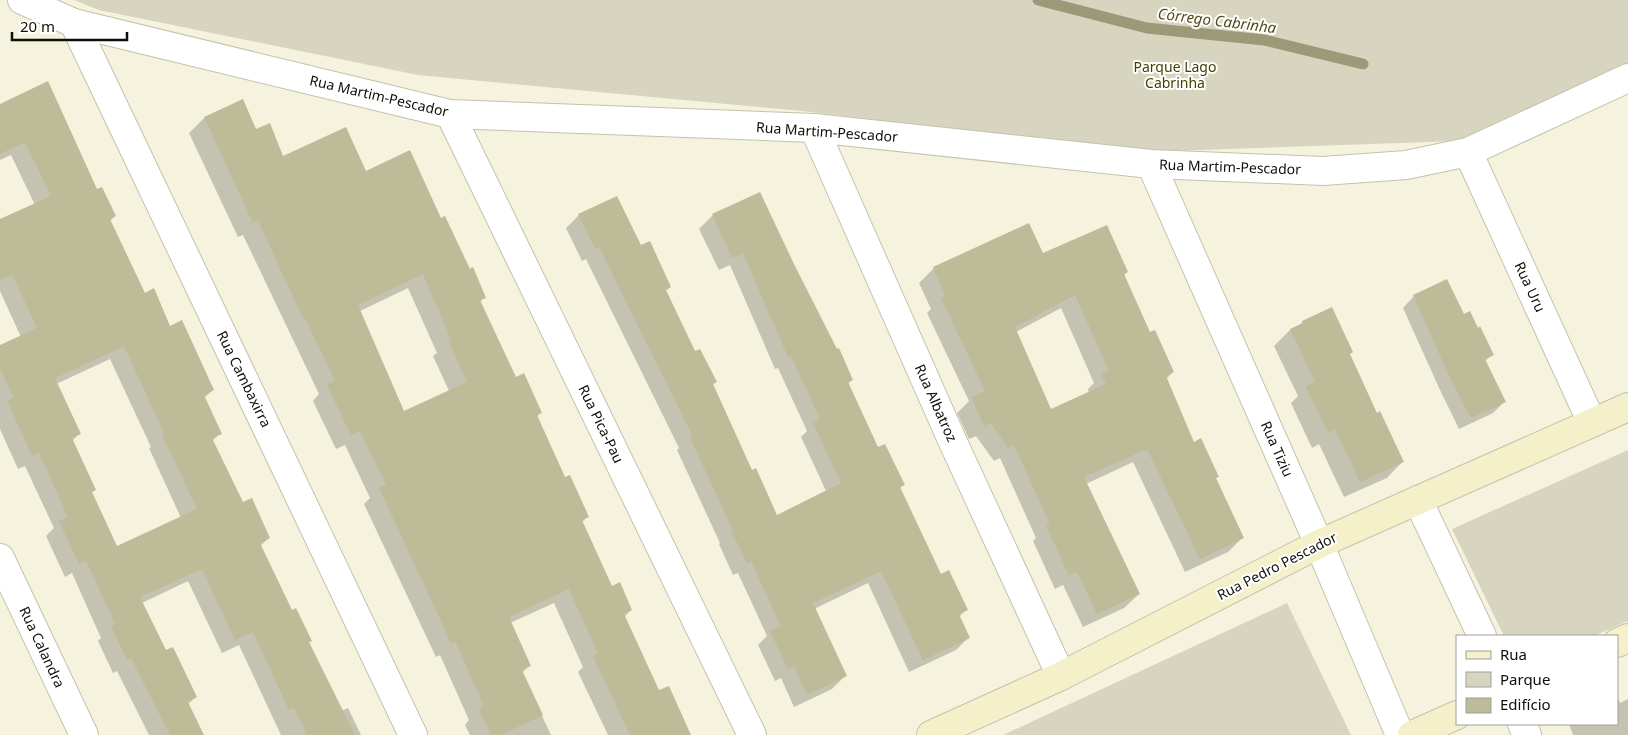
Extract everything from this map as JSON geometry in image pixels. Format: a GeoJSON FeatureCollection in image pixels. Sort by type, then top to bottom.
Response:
{"type":"FeatureCollection","features":[{"type":"Feature","properties":{"kind":"street","name":"Rua Martim-Pescador"},"geometry":{"type":"LineString","coordinates":[[22,0],[74,23],[450,114],[814,128],[1151,164],[1324,171],[1406,166],[1468,152],[1628,78]]}},
{"type":"Feature","properties":{"kind":"street","name":"Rua Cambaxirra"},"geometry":{"type":"LineString","coordinates":[[74,23],[414,735]]}},
{"type":"Feature","properties":{"kind":"street","name":"Rua Pica-Pau"},"geometry":{"type":"LineString","coordinates":[[450,114],[752,735]]}},
{"type":"Feature","properties":{"kind":"street","name":"Rua Albatroz"},"geometry":{"type":"LineString","coordinates":[[814,128],[952,440],[1061,676]]}},
{"type":"Feature","properties":{"kind":"street","name":"Rua Uru"},"geometry":{"type":"LineString","coordinates":[[1468,152],[1592,423]]}},
{"type":"Feature","properties":{"kind":"street","name":"Rua Tiziu"},"geometry":{"type":"LineString","coordinates":[[1151,164],[1319,544],[1400,735]]}},
{"type":"Feature","properties":{"kind":"street","name":"Rua Pedro Pescador"},"geometry":{"type":"LineString","coordinates":[[931,735],[1061,676],[1319,544],[1628,407]]}},
{"type":"Feature","properties":{"kind":"street"},"geometry":{"type":"LineString","coordinates":[[1418,500],[1482,635]]}},
{"type":"Feature","properties":{"kind":"street","name":"Rua Calandra"},"geometry":{"type":"LineString","coordinates":[[0,558],[84,735]]}},
{"type":"Feature","properties":{"kind":"street"},"geometry":{"type":"LineString","coordinates":[[1412,735],[1456,715]]}},
{"type":"Feature","properties":{"kind":"green space","name":"Parque Lago Cabrinha"},"geometry":{"type":"Polygon","coordinates":[[[74,0],[1628,0],[1628,67],[1459,141],[1143,152],[802,111],[418,75],[99,10],[74,0]]]}},
{"type":"Feature","properties":{"kind":"green space"},"geometry":{"type":"Polygon","coordinates":[[[1628,450],[1628,621],[1596,635],[1504,635],[1452,529],[1628,450]]]}},
{"type":"Feature","properties":{"kind":"green space"},"geometry":{"type":"Polygon","coordinates":[[[1287,603],[1351,735],[1003,735],[1287,603]]]}},
{"type":"Feature","properties":{"kind":"building"},"geometry":{"type":"Polygon","coordinates":[[[48,81],[97,189],[102,187],[116,216],[110,219],[145,293],[154,288],[170,326],[182,320],[214,390],[204,395],[222,434],[212,438],[243,502],[252,498],[270,538],[260,543],[292,610],[296,608],[312,641],[309,642],[355,735],[307,735],[294,707],[289,710],[253,632],[235,640],[202,569],[140,597],[166,650],[173,647],[197,697],[188,702],[204,735],[170,735],[131,658],[127,660],[111,626],[115,624],[86,560],[79,564],[59,521],[68,517],[39,453],[32,456],[7,400],[14,398],[0,369],[0,345],[37,328],[12,274],[0,280],[0,219],[51,196],[25,142],[0,154],[0,104],[48,81]],[[124,346],[55,378],[81,434],[72,438],[96,490],[92,492],[117,546],[197,509],[162,434],[164,433],[124,346]]]}},
{"type":"Feature","properties":{"kind":"building"},"geometry":{"type":"Polygon","coordinates":[[[243,99],[256,129],[270,123],[283,156],[346,127],[366,171],[410,150],[441,218],[445,216],[470,269],[473,267],[486,298],[480,300],[516,377],[524,373],[542,413],[537,415],[565,477],[570,475],[589,517],[582,520],[612,586],[620,582],[632,610],[624,614],[659,690],[669,686],[691,735],[630,735],[593,656],[598,653],[569,589],[509,617],[531,666],[522,670],[543,715],[501,735],[491,735],[479,709],[484,706],[455,641],[451,643],[379,488],[386,485],[360,431],[351,435],[327,385],[335,381],[258,221],[253,223],[204,117],[243,99]],[[423,274],[358,305],[404,411],[467,382],[448,340],[451,339],[423,274]]]}},
{"type":"Feature","properties":{"kind":"building"},"geometry":{"type":"Polygon","coordinates":[[[760,192],[837,349],[839,348],[853,380],[848,382],[878,447],[885,444],[905,485],[900,487],[941,574],[949,570],[968,610],[959,614],[970,638],[923,660],[881,571],[813,603],[847,676],[807,695],[794,666],[788,669],[770,631],[781,626],[751,561],[747,563],[731,530],[733,530],[689,436],[692,435],[599,247],[595,249],[578,214],[617,196],[641,245],[650,241],[671,287],[666,290],[695,351],[700,349],[717,382],[713,384],[752,470],[756,468],[777,515],[841,483],[813,423],[820,419],[791,356],[788,357],[743,253],[732,258],[712,214],[760,192]]]}},
{"type":"Feature","properties":{"kind":"building"},"geometry":{"type":"Polygon","coordinates":[[[1029,223],[1043,253],[1107,225],[1128,272],[1124,274],[1150,332],[1155,330],[1174,372],[1166,376],[1194,442],[1201,438],[1219,477],[1216,478],[1244,538],[1200,559],[1147,449],[1084,477],[1140,594],[1097,614],[1077,572],[1069,575],[1046,526],[1050,524],[1014,445],[1008,448],[991,423],[984,426],[971,397],[985,391],[941,298],[945,296],[933,267],[1029,223]],[[1075,295],[1015,327],[1051,409],[1106,384],[1101,374],[1109,371],[1075,295]]]}},
{"type":"Feature","properties":{"kind":"building"},"geometry":{"type":"Polygon","coordinates":[[[1447,279],[1464,314],[1470,311],[1478,328],[1480,326],[1494,355],[1485,359],[1506,402],[1471,418],[1450,378],[1413,295],[1447,279]]]}},
{"type":"Feature","properties":{"kind":"building"},"geometry":{"type":"Polygon","coordinates":[[[1332,307],[1353,352],[1350,354],[1377,413],[1380,411],[1404,462],[1360,482],[1335,429],[1328,433],[1306,386],[1315,382],[1290,329],[1303,323],[1302,321],[1332,307]]]}},
{"type":"Feature","properties":{"kind":"waterway","name":"Córrego Cabrinha"},"geometry":{"type":"LineString","coordinates":[[1038,0],[1147,28],[1264,40],[1363,64]]}}]}
